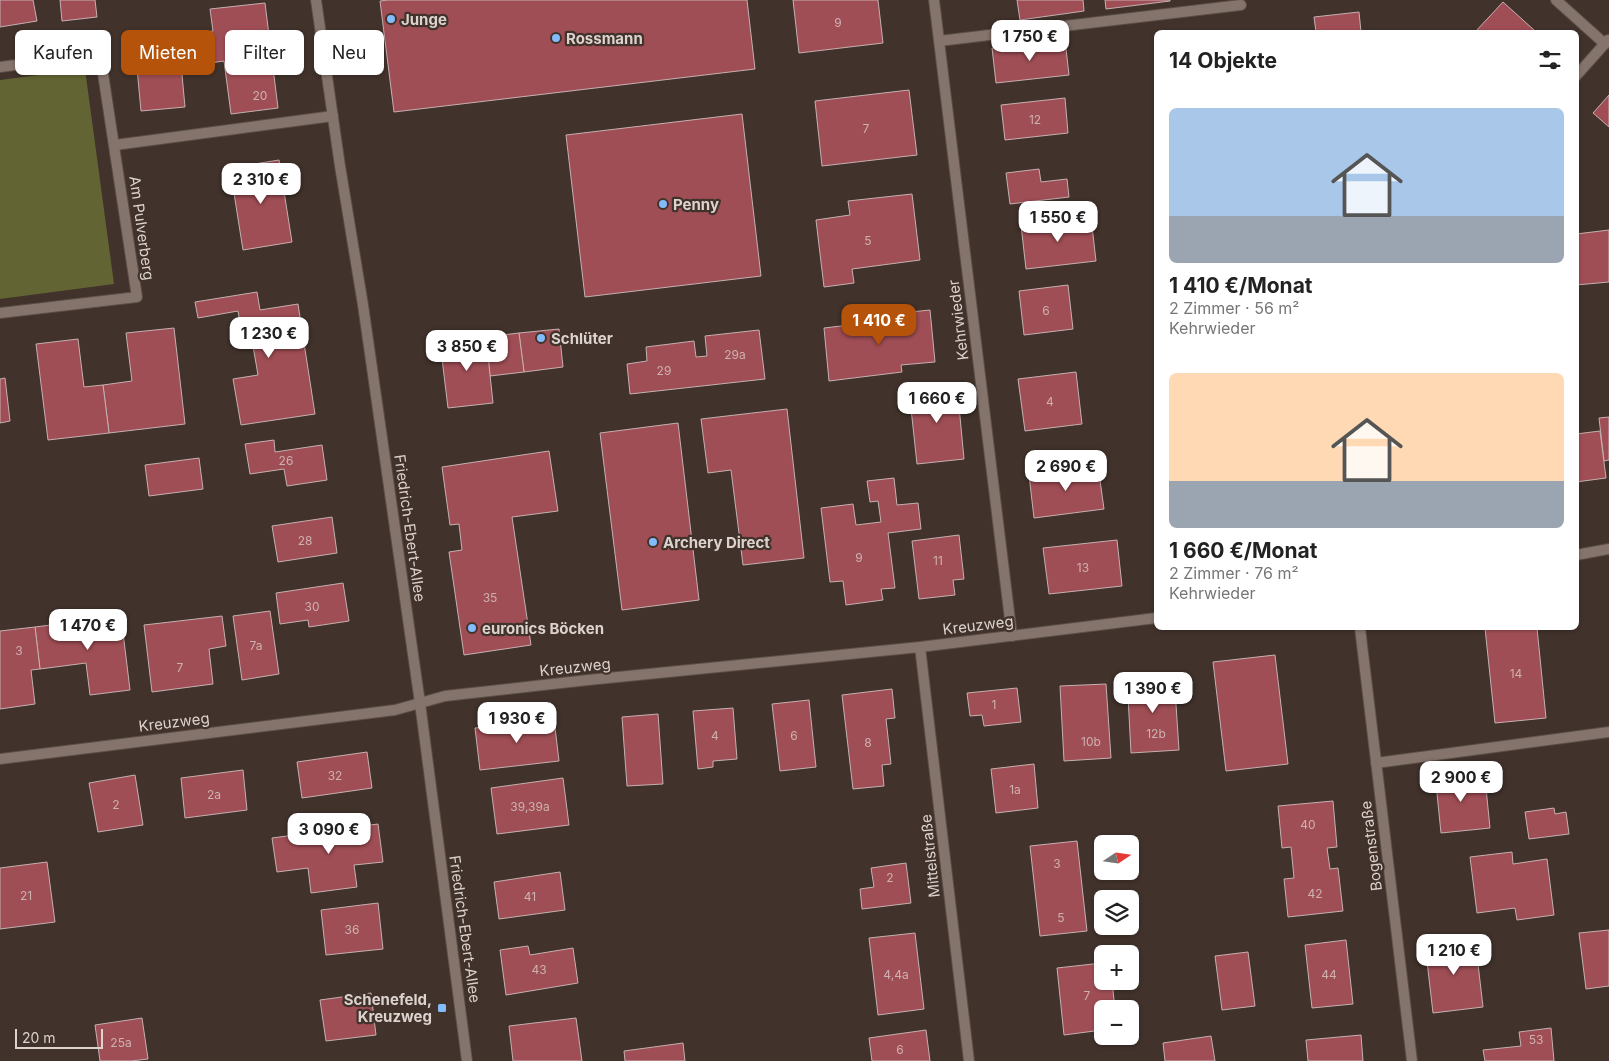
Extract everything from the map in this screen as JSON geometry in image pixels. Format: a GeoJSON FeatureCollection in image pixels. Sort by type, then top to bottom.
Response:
{"type":"FeatureCollection","features":[{"type":"Feature","properties":{"kind":"street","name":"Friedrich-Ebert-Allee"},"geometry":{"type":"LineString","coordinates":[[316,0],[363,305],[420,703],[428,778],[467,1061]]}},
{"type":"Feature","properties":{"kind":"street","name":"Kehrwieder"},"geometry":{"type":"LineString","coordinates":[[934,0],[1012,636]]}},
{"type":"Feature","properties":{"kind":"street"},"geometry":{"type":"LineString","coordinates":[[1556,0],[1607,42],[1579,73]]}},
{"type":"Feature","properties":{"kind":"street"},"geometry":{"type":"LineString","coordinates":[[939,41],[1241,5]]}},
{"type":"Feature","properties":{"kind":"street","name":"Am Pulverberg"},"geometry":{"type":"LineString","coordinates":[[0,67],[100,54],[137,296],[0,313]]}},
{"type":"Feature","properties":{"kind":"street"},"geometry":{"type":"LineString","coordinates":[[115,146],[333,116]]}},
{"type":"Feature","properties":{"kind":"street"},"geometry":{"type":"LineString","coordinates":[[1579,554],[1609,549]]}},
{"type":"Feature","properties":{"kind":"street","name":"Kreuzweg"},"geometry":{"type":"LineString","coordinates":[[0,759],[395,710],[445,696],[920,647],[1154,618]]}},
{"type":"Feature","properties":{"kind":"street","name":"Bogenstraße"},"geometry":{"type":"LineString","coordinates":[[1360,630],[1412,1061]]}},
{"type":"Feature","properties":{"kind":"street","name":"Mittelstraße"},"geometry":{"type":"LineString","coordinates":[[920,647],[969,1061]]}},
{"type":"Feature","properties":{"kind":"street"},"geometry":{"type":"LineString","coordinates":[[1376,763],[1609,732]]}},
{"type":"Feature","properties":{"kind":"shaded area"},"geometry":{"type":"Polygon","coordinates":[[[39,75],[86,75],[114,284],[0,299],[0,80],[39,75]]]}},
{"type":"Feature","properties":{"kind":"building"},"geometry":{"type":"Polygon","coordinates":[[[0,0],[33,0],[37,21],[0,27],[0,0]]]}},
{"type":"Feature","properties":{"kind":"building"},"geometry":{"type":"Polygon","coordinates":[[[60,0],[95,0],[97,17],[62,21],[60,0]]]}},
{"type":"Feature","properties":{"kind":"building"},"geometry":{"type":"Polygon","coordinates":[[[747,0],[755,69],[394,112],[380,1],[747,0]]]}},
{"type":"Feature","properties":{"kind":"building"},"geometry":{"type":"Polygon","coordinates":[[[793,0],[878,0],[883,43],[799,53],[793,0]]]}},
{"type":"Feature","properties":{"kind":"building"},"geometry":{"type":"Polygon","coordinates":[[[1017,0],[1083,0],[1084,11],[1020,20],[1017,0]]]}},
{"type":"Feature","properties":{"kind":"building"},"geometry":{"type":"Polygon","coordinates":[[[1105,0],[1170,0],[1170,1],[1106,9],[1105,0]]]}},
{"type":"Feature","properties":{"kind":"building"},"geometry":{"type":"Polygon","coordinates":[[[1503,2],[1534,30],[1477,30],[1503,2]]]}},
{"type":"Feature","properties":{"kind":"building"},"geometry":{"type":"Polygon","coordinates":[[[265,3],[268,30],[225,30],[225,69],[224,61],[215,62],[215,30],[213,30],[210,9],[265,3]]]}},
{"type":"Feature","properties":{"kind":"building"},"geometry":{"type":"Polygon","coordinates":[[[1359,12],[1361,30],[1316,30],[1314,17],[1359,12]]]}},
{"type":"Feature","properties":{"kind":"building"},"geometry":{"type":"Polygon","coordinates":[[[1065,40],[1069,75],[996,83],[992,48],[1065,40]]]}},
{"type":"Feature","properties":{"kind":"building"},"geometry":{"type":"Polygon","coordinates":[[[138,75],[182,75],[185,107],[141,111],[138,75]]]}},
{"type":"Feature","properties":{"kind":"building"},"geometry":{"type":"Polygon","coordinates":[[[226,75],[274,75],[278,108],[231,114],[226,75]]]}},
{"type":"Feature","properties":{"kind":"building"},"geometry":{"type":"Polygon","coordinates":[[[909,90],[917,155],[822,166],[815,101],[909,90]]]}},
{"type":"Feature","properties":{"kind":"building"},"geometry":{"type":"Polygon","coordinates":[[[1609,95],[1609,127],[1593,113],[1609,95]]]}},
{"type":"Feature","properties":{"kind":"building"},"geometry":{"type":"Polygon","coordinates":[[[1065,98],[1068,133],[1005,140],[1001,105],[1065,98]]]}},
{"type":"Feature","properties":{"kind":"building","name":"Penny"},"geometry":{"type":"Polygon","coordinates":[[[742,114],[761,276],[585,297],[566,135],[742,114]]]}},
{"type":"Feature","properties":{"kind":"building"},"geometry":{"type":"Polygon","coordinates":[[[279,160],[292,242],[243,250],[230,168],[279,160]]]}},
{"type":"Feature","properties":{"kind":"building"},"geometry":{"type":"Polygon","coordinates":[[[1039,169],[1041,182],[1067,179],[1069,197],[1010,204],[1006,173],[1039,169]]]}},
{"type":"Feature","properties":{"kind":"building"},"geometry":{"type":"Polygon","coordinates":[[[912,194],[920,260],[852,269],[854,283],[824,287],[816,220],[850,215],[848,201],[912,194]]]}},
{"type":"Feature","properties":{"kind":"building"},"geometry":{"type":"Polygon","coordinates":[[[1091,217],[1096,261],[1026,269],[1021,225],[1091,217]]]}},
{"type":"Feature","properties":{"kind":"building"},"geometry":{"type":"Polygon","coordinates":[[[1609,230],[1609,282],[1579,285],[1579,234],[1609,230]]]}},
{"type":"Feature","properties":{"kind":"building"},"geometry":{"type":"Polygon","coordinates":[[[1068,285],[1073,329],[1024,335],[1019,291],[1068,285]]]}},
{"type":"Feature","properties":{"kind":"building"},"geometry":{"type":"Polygon","coordinates":[[[257,292],[260,310],[298,304],[315,414],[241,425],[233,379],[258,375],[253,346],[244,348],[238,311],[198,318],[195,302],[257,292]]]}},
{"type":"Feature","properties":{"kind":"building"},"geometry":{"type":"Polygon","coordinates":[[[930,310],[935,362],[901,365],[902,372],[829,381],[824,328],[892,320],[891,314],[930,310]]]}},
{"type":"Feature","properties":{"kind":"building"},"geometry":{"type":"Polygon","coordinates":[[[174,328],[185,424],[109,433],[103,385],[132,381],[126,333],[174,328]]]}},
{"type":"Feature","properties":{"kind":"building"},"geometry":{"type":"Polygon","coordinates":[[[559,329],[563,367],[524,372],[519,333],[559,329]]]}},
{"type":"Feature","properties":{"kind":"building"},"geometry":{"type":"Polygon","coordinates":[[[759,330],[765,379],[630,394],[627,364],[647,361],[646,347],[694,341],[696,357],[707,356],[705,336],[759,330]]]}},
{"type":"Feature","properties":{"kind":"building"},"geometry":{"type":"Polygon","coordinates":[[[519,333],[524,372],[490,376],[486,337],[519,333]]]}},
{"type":"Feature","properties":{"kind":"building"},"geometry":{"type":"Polygon","coordinates":[[[486,337],[493,403],[448,408],[440,342],[486,337]]]}},
{"type":"Feature","properties":{"kind":"building"},"geometry":{"type":"Polygon","coordinates":[[[78,339],[84,387],[103,385],[109,433],[48,440],[36,344],[78,339]]]}},
{"type":"Feature","properties":{"kind":"building"},"geometry":{"type":"Polygon","coordinates":[[[1076,372],[1082,424],[1025,431],[1018,379],[1076,372]]]}},
{"type":"Feature","properties":{"kind":"building"},"geometry":{"type":"Polygon","coordinates":[[[5,378],[10,421],[0,423],[0,379],[5,378]]]}},
{"type":"Feature","properties":{"kind":"building"},"geometry":{"type":"Polygon","coordinates":[[[957,385],[964,459],[917,464],[909,390],[957,385]]]}},
{"type":"Feature","properties":{"kind":"building"},"geometry":{"type":"Polygon","coordinates":[[[787,409],[804,558],[743,565],[731,470],[708,473],[701,419],[787,409]]]}},
{"type":"Feature","properties":{"kind":"building"},"geometry":{"type":"Polygon","coordinates":[[[1609,417],[1609,460],[1604,461],[1599,418],[1609,417]]]}},
{"type":"Feature","properties":{"kind":"building","name":"Archery Direct"},"geometry":{"type":"Polygon","coordinates":[[[678,423],[699,600],[622,610],[600,433],[678,423]]]}},
{"type":"Feature","properties":{"kind":"building"},"geometry":{"type":"Polygon","coordinates":[[[1600,431],[1606,478],[1579,482],[1579,434],[1600,431]]]}},
{"type":"Feature","properties":{"kind":"building"},"geometry":{"type":"Polygon","coordinates":[[[274,440],[275,452],[322,445],[327,480],[287,486],[284,469],[250,474],[245,444],[274,440]]]}},
{"type":"Feature","properties":{"kind":"building"},"geometry":{"type":"Polygon","coordinates":[[[549,451],[558,511],[512,517],[531,645],[464,655],[449,552],[462,550],[459,524],[450,525],[442,467],[549,451]]]}},
{"type":"Feature","properties":{"kind":"building"},"geometry":{"type":"Polygon","coordinates":[[[199,458],[203,489],[149,496],[145,465],[199,458]]]}},
{"type":"Feature","properties":{"kind":"building"},"geometry":{"type":"Polygon","coordinates":[[[1098,466],[1104,509],[1034,518],[1029,475],[1098,466]]]}},
{"type":"Feature","properties":{"kind":"building"},"geometry":{"type":"Polygon","coordinates":[[[894,478],[897,505],[918,503],[921,529],[888,533],[895,588],[881,589],[883,600],[846,605],[843,581],[830,582],[821,508],[853,504],[856,525],[881,522],[878,501],[870,502],[867,481],[894,478]]]}},
{"type":"Feature","properties":{"kind":"building"},"geometry":{"type":"Polygon","coordinates":[[[332,517],[337,553],[278,562],[272,526],[332,517]]]}},
{"type":"Feature","properties":{"kind":"building"},"geometry":{"type":"Polygon","coordinates":[[[959,535],[964,579],[953,580],[955,595],[919,599],[912,541],[959,535]]]}},
{"type":"Feature","properties":{"kind":"building"},"geometry":{"type":"Polygon","coordinates":[[[1117,540],[1122,586],[1049,594],[1043,548],[1117,540]]]}},
{"type":"Feature","properties":{"kind":"building"},"geometry":{"type":"Polygon","coordinates":[[[343,583],[349,621],[309,627],[308,620],[280,624],[276,593],[343,583]]]}},
{"type":"Feature","properties":{"kind":"building"},"geometry":{"type":"Polygon","coordinates":[[[270,611],[279,674],[242,680],[233,616],[270,611]]]}},
{"type":"Feature","properties":{"kind":"building"},"geometry":{"type":"Polygon","coordinates":[[[121,616],[130,690],[90,695],[86,663],[40,669],[35,627],[121,616]]]}},
{"type":"Feature","properties":{"kind":"building"},"geometry":{"type":"Polygon","coordinates":[[[222,616],[226,646],[209,649],[213,684],[152,692],[144,625],[222,616]]]}},
{"type":"Feature","properties":{"kind":"building"},"geometry":{"type":"Polygon","coordinates":[[[35,627],[40,669],[31,670],[35,704],[0,709],[0,631],[35,627]]]}},
{"type":"Feature","properties":{"kind":"building"},"geometry":{"type":"Polygon","coordinates":[[[1485,630],[1537,630],[1546,718],[1495,723],[1485,630]]]}},
{"type":"Feature","properties":{"kind":"building"},"geometry":{"type":"Polygon","coordinates":[[[1275,655],[1288,764],[1226,771],[1213,662],[1275,655]]]}},
{"type":"Feature","properties":{"kind":"building"},"geometry":{"type":"Polygon","coordinates":[[[1174,674],[1179,750],[1131,753],[1127,677],[1174,674]]]}},
{"type":"Feature","properties":{"kind":"building"},"geometry":{"type":"Polygon","coordinates":[[[1106,684],[1111,758],[1064,761],[1060,686],[1106,684]]]}},
{"type":"Feature","properties":{"kind":"building"},"geometry":{"type":"Polygon","coordinates":[[[1017,688],[1021,722],[984,726],[982,715],[970,716],[967,693],[1017,688]]]}},
{"type":"Feature","properties":{"kind":"building"},"geometry":{"type":"Polygon","coordinates":[[[892,689],[895,718],[886,719],[891,764],[882,765],[884,786],[853,789],[842,695],[892,689]]]}},
{"type":"Feature","properties":{"kind":"building"},"geometry":{"type":"Polygon","coordinates":[[[809,700],[816,767],[780,771],[772,704],[809,700]]]}},
{"type":"Feature","properties":{"kind":"building"},"geometry":{"type":"Polygon","coordinates":[[[733,708],[737,759],[713,761],[713,767],[698,769],[693,711],[733,708]]]}},
{"type":"Feature","properties":{"kind":"building"},"geometry":{"type":"Polygon","coordinates":[[[658,714],[663,784],[627,786],[622,717],[658,714]]]}},
{"type":"Feature","properties":{"kind":"building"},"geometry":{"type":"Polygon","coordinates":[[[554,719],[559,761],[480,770],[475,728],[554,719]]]}},
{"type":"Feature","properties":{"kind":"building"},"geometry":{"type":"Polygon","coordinates":[[[367,752],[372,788],[302,798],[297,762],[367,752]]]}},
{"type":"Feature","properties":{"kind":"building"},"geometry":{"type":"Polygon","coordinates":[[[1034,764],[1038,808],[996,813],[991,769],[1034,764]]]}},
{"type":"Feature","properties":{"kind":"building"},"geometry":{"type":"Polygon","coordinates":[[[243,770],[247,810],[185,818],[181,778],[243,770]]]}},
{"type":"Feature","properties":{"kind":"building"},"geometry":{"type":"Polygon","coordinates":[[[1470,770],[1471,790],[1486,788],[1490,828],[1441,833],[1435,774],[1470,770]]]}},
{"type":"Feature","properties":{"kind":"building"},"geometry":{"type":"Polygon","coordinates":[[[135,775],[143,825],[98,832],[89,783],[135,775]]]}},
{"type":"Feature","properties":{"kind":"building"},"geometry":{"type":"Polygon","coordinates":[[[563,778],[569,825],[497,834],[491,788],[563,778]]]}},
{"type":"Feature","properties":{"kind":"building"},"geometry":{"type":"Polygon","coordinates":[[[1333,801],[1337,847],[1327,848],[1330,869],[1338,868],[1343,911],[1288,917],[1284,879],[1294,878],[1291,847],[1282,848],[1278,806],[1333,801]]]}},
{"type":"Feature","properties":{"kind":"building"},"geometry":{"type":"Polygon","coordinates":[[[1554,808],[1555,814],[1566,812],[1569,834],[1529,839],[1525,812],[1554,808]]]}},
{"type":"Feature","properties":{"kind":"building"},"geometry":{"type":"Polygon","coordinates":[[[378,824],[383,862],[354,865],[357,887],[311,893],[308,868],[277,872],[272,838],[378,824]]]}},
{"type":"Feature","properties":{"kind":"building"},"geometry":{"type":"Polygon","coordinates":[[[1077,841],[1087,931],[1040,936],[1030,846],[1077,841]]]}},
{"type":"Feature","properties":{"kind":"building"},"geometry":{"type":"Polygon","coordinates":[[[1512,852],[1513,864],[1547,859],[1554,915],[1517,920],[1515,908],[1477,913],[1470,857],[1512,852]]]}},
{"type":"Feature","properties":{"kind":"building"},"geometry":{"type":"Polygon","coordinates":[[[47,862],[55,922],[0,929],[0,868],[47,862]]]}},
{"type":"Feature","properties":{"kind":"building"},"geometry":{"type":"Polygon","coordinates":[[[906,863],[911,903],[862,909],[860,889],[874,887],[871,868],[906,863]]]}},
{"type":"Feature","properties":{"kind":"building"},"geometry":{"type":"Polygon","coordinates":[[[560,872],[565,910],[499,919],[494,882],[560,872]]]}},
{"type":"Feature","properties":{"kind":"building"},"geometry":{"type":"Polygon","coordinates":[[[378,903],[383,949],[326,955],[321,910],[378,903]]]}},
{"type":"Feature","properties":{"kind":"building"},"geometry":{"type":"Polygon","coordinates":[[[1609,930],[1609,986],[1586,989],[1579,933],[1609,930]]]}},
{"type":"Feature","properties":{"kind":"building"},"geometry":{"type":"Polygon","coordinates":[[[915,933],[924,1009],[878,1015],[869,938],[915,933]]]}},
{"type":"Feature","properties":{"kind":"building"},"geometry":{"type":"Polygon","coordinates":[[[1475,938],[1483,1007],[1433,1013],[1425,944],[1475,938]]]}},
{"type":"Feature","properties":{"kind":"building"},"geometry":{"type":"Polygon","coordinates":[[[1346,940],[1353,1004],[1312,1008],[1305,945],[1346,940]]]}},
{"type":"Feature","properties":{"kind":"building"},"geometry":{"type":"Polygon","coordinates":[[[528,946],[530,955],[573,948],[578,983],[506,995],[500,950],[528,946]]]}},
{"type":"Feature","properties":{"kind":"building"},"geometry":{"type":"Polygon","coordinates":[[[1248,952],[1255,1006],[1222,1010],[1215,956],[1248,952]]]}},
{"type":"Feature","properties":{"kind":"building"},"geometry":{"type":"Polygon","coordinates":[[[1094,964],[1094,990],[1113,990],[1114,1000],[1094,1000],[1094,1031],[1064,1035],[1057,968],[1094,964]]]}},
{"type":"Feature","properties":{"kind":"building"},"geometry":{"type":"Polygon","coordinates":[[[371,993],[376,1035],[326,1041],[320,1000],[371,993]]]}},
{"type":"Feature","properties":{"kind":"building"},"geometry":{"type":"Polygon","coordinates":[[[142,1018],[148,1059],[100,1061],[95,1025],[142,1018]]]}},
{"type":"Feature","properties":{"kind":"building"},"geometry":{"type":"Polygon","coordinates":[[[576,1018],[582,1061],[513,1061],[509,1026],[576,1018]]]}},
{"type":"Feature","properties":{"kind":"building"},"geometry":{"type":"Polygon","coordinates":[[[1551,1028],[1554,1061],[1485,1061],[1483,1050],[1521,1046],[1519,1032],[1551,1028]]]}},
{"type":"Feature","properties":{"kind":"building"},"geometry":{"type":"Polygon","coordinates":[[[926,1030],[930,1061],[872,1061],[869,1038],[926,1030]]]}},
{"type":"Feature","properties":{"kind":"building"},"geometry":{"type":"Polygon","coordinates":[[[1361,1035],[1363,1061],[1308,1061],[1306,1040],[1361,1035]]]}},
{"type":"Feature","properties":{"kind":"building"},"geometry":{"type":"Polygon","coordinates":[[[1211,1036],[1215,1061],[1165,1061],[1163,1043],[1211,1036]]]}},
{"type":"Feature","properties":{"kind":"building"},"geometry":{"type":"Polygon","coordinates":[[[683,1043],[685,1061],[625,1061],[624,1051],[683,1043]]]}},
{"type":"Feature","properties":{"kind":"place","name":"Junge"},"geometry":{"type":"Point","coordinates":[391,19]}},
{"type":"Feature","properties":{"kind":"place","name":"Rossmann"},"geometry":{"type":"Point","coordinates":[556,38]}},
{"type":"Feature","properties":{"kind":"place","name":"Penny"},"geometry":{"type":"Point","coordinates":[663,204]}},
{"type":"Feature","properties":{"kind":"place","name":"Schlüter"},"geometry":{"type":"Point","coordinates":[541,338]}},
{"type":"Feature","properties":{"kind":"place","name":"Archery Direct"},"geometry":{"type":"Point","coordinates":[653,542]}},
{"type":"Feature","properties":{"kind":"place","name":"euronics Böcken"},"geometry":{"type":"Point","coordinates":[472,628]}},
{"type":"Feature","properties":{"kind":"place","name":"Schenefeld, Kreuzweg"},"geometry":{"type":"Point","coordinates":[442,1008]}}]}
